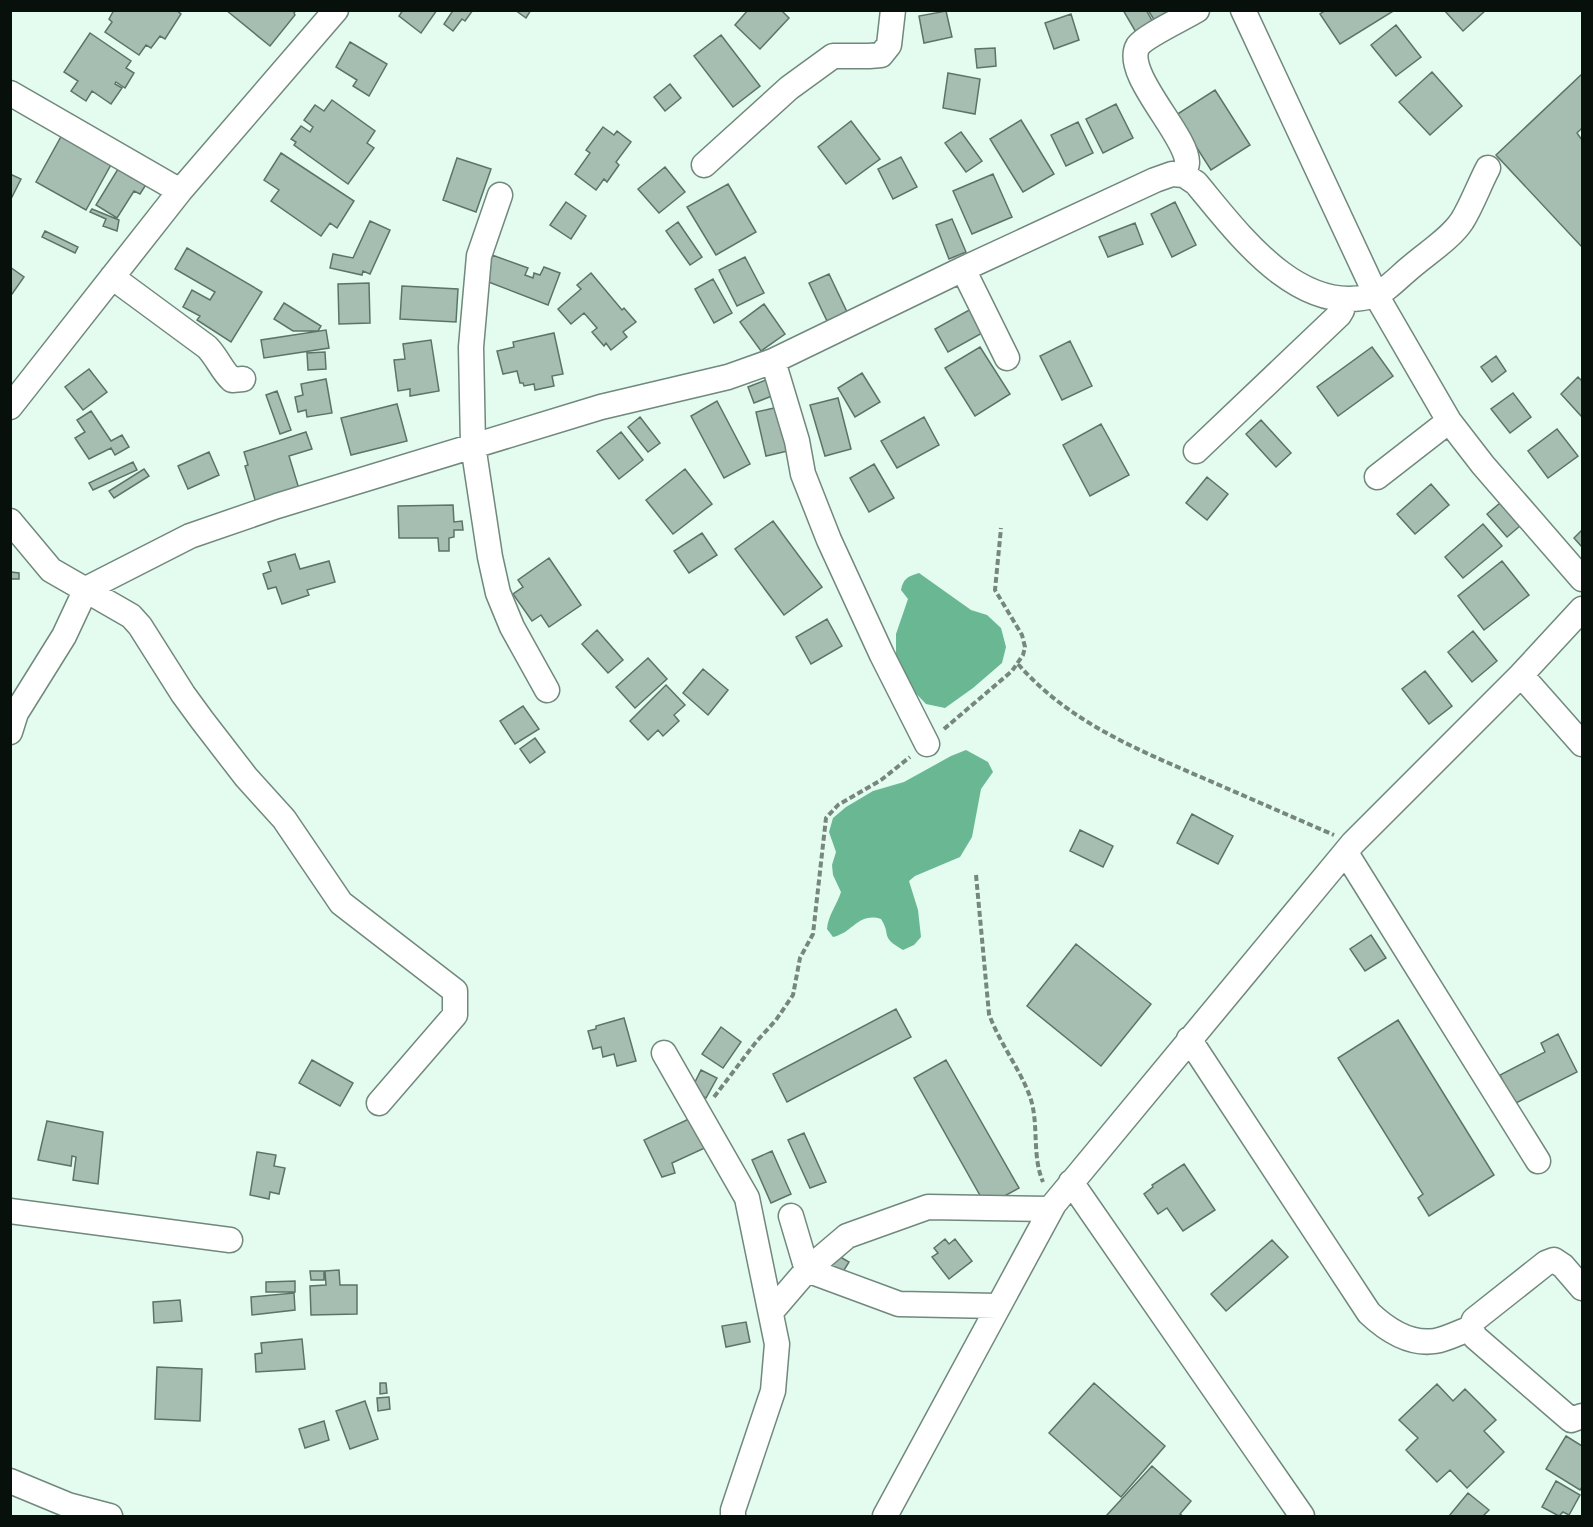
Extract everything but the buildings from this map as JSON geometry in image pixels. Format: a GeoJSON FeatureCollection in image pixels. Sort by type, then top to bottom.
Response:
{"type":"FeatureCollection","features":[{"type":"Feature","properties":{"kind":"street"},"geometry":{"type":"LineString","coordinates":[[10,407],[180,191],[336,10]]}},
{"type":"Feature","properties":{"kind":"street"},"geometry":{"type":"LineString","coordinates":[[704,165],[789,88],[833,56],[881,55],[889,45],[893,10]]}},
{"type":"Feature","properties":{"kind":"street"},"geometry":{"type":"LineString","coordinates":[[1184,175],[1187,162],[1183,146],[1152,98],[1138,66],[1136,55],[1138,46],[1148,38],[1197,10]]}},
{"type":"Feature","properties":{"kind":"street"},"geometry":{"type":"LineString","coordinates":[[1244,10],[1376,295],[1449,421],[1483,465],[1582,579]]}},
{"type":"Feature","properties":{"kind":"street"},"geometry":{"type":"LineString","coordinates":[[10,93],[180,191]]}},
{"type":"Feature","properties":{"kind":"street"},"geometry":{"type":"LineString","coordinates":[[10,732],[16,713],[64,636],[86,589],[190,536],[277,506],[473,445],[601,407],[728,377],[773,362],[963,269],[1172,174],[1184,175],[1196,183],[1252,249],[1280,274],[1316,292],[1341,299],[1376,295],[1445,239],[1461,222],[1488,168]]}},
{"type":"Feature","properties":{"kind":"street"},"geometry":{"type":"LineString","coordinates":[[500,195],[479,256],[471,347],[473,445],[490,557],[498,593],[513,627],[547,690]]}},
{"type":"Feature","properties":{"kind":"street"},"geometry":{"type":"LineString","coordinates":[[963,269],[1007,358]]}},
{"type":"Feature","properties":{"kind":"street"},"geometry":{"type":"LineString","coordinates":[[112,277],[207,347],[215,355],[225,374],[232,380],[243,379]]}},
{"type":"Feature","properties":{"kind":"street"},"geometry":{"type":"LineString","coordinates":[[1196,451],[1339,315],[1342,310],[1341,299]]}},
{"type":"Feature","properties":{"kind":"street"},"geometry":{"type":"LineString","coordinates":[[773,362],[797,441],[803,474],[829,540],[882,655],[927,744]]}},
{"type":"Feature","properties":{"kind":"street"},"geometry":{"type":"LineString","coordinates":[[1377,477],[1449,421]]}},
{"type":"Feature","properties":{"kind":"street"},"geometry":{"type":"LineString","coordinates":[[10,521],[51,570],[131,616],[140,626],[195,711],[246,777],[284,819],[341,903],[454,990],[456,1015],[379,1103]]}},
{"type":"Feature","properties":{"kind":"street"},"geometry":{"type":"LineString","coordinates":[[885,1516],[1052,1207],[1071,1182],[1350,848],[1521,675],[1582,609]]}},
{"type":"Feature","properties":{"kind":"street"},"geometry":{"type":"LineString","coordinates":[[1521,675],[1582,744]]}},
{"type":"Feature","properties":{"kind":"street"},"geometry":{"type":"LineString","coordinates":[[1350,848],[1538,1161]]}},
{"type":"Feature","properties":{"kind":"street"},"geometry":{"type":"LineString","coordinates":[[1189,1039],[1369,1313],[1395,1333],[1416,1341],[1436,1341],[1471,1328]]}},
{"type":"Feature","properties":{"kind":"street"},"geometry":{"type":"LineString","coordinates":[[664,1053],[747,1198],[777,1344],[773,1391],[733,1510],[733,1516]]}},
{"type":"Feature","properties":{"kind":"street"},"geometry":{"type":"LineString","coordinates":[[1071,1182],[1302,1516]]}},
{"type":"Feature","properties":{"kind":"street"},"geometry":{"type":"LineString","coordinates":[[771,1312],[807,1270],[847,1236],[928,1207],[1052,1207]]}},
{"type":"Feature","properties":{"kind":"street"},"geometry":{"type":"LineString","coordinates":[[10,1211],[230,1240]]}},
{"type":"Feature","properties":{"kind":"street"},"geometry":{"type":"LineString","coordinates":[[791,1216],[807,1270]]}},
{"type":"Feature","properties":{"kind":"street"},"geometry":{"type":"LineString","coordinates":[[1582,1288],[1563,1266],[1554,1260],[1546,1263],[1474,1320],[1471,1328],[1475,1338],[1571,1420],[1582,1416]]}},
{"type":"Feature","properties":{"kind":"street"},"geometry":{"type":"LineString","coordinates":[[807,1270],[899,1304],[997,1306]]}},
{"type":"Feature","properties":{"kind":"street"},"geometry":{"type":"LineString","coordinates":[[10,1481],[68,1505],[110,1516]]}},
{"type":"Feature","properties":{"kind":"path"},"geometry":{"type":"LineString","coordinates":[[700,1115],[756,1041],[776,1020],[793,995],[800,958],[813,934],[826,818],[838,805],[881,780],[927,744],[1018,664],[1025,648],[1022,636],[994,590],[1001,528]]}},
{"type":"Feature","properties":{"kind":"path"},"geometry":{"type":"LineString","coordinates":[[1018,664],[1037,686],[1055,701],[1121,743],[1350,848]]}},
{"type":"Feature","properties":{"kind":"path"},"geometry":{"type":"LineString","coordinates":[[976,875],[989,1014],[994,1029],[1029,1094],[1035,1118],[1037,1166],[1052,1207]]}},
{"type":"Feature","properties":{"kind":"shaded area"},"geometry":{"type":"Polygon","coordinates":[[[919,573],[971,610],[987,615],[1001,628],[1006,647],[1002,663],[945,708],[926,704],[906,683],[896,659],[896,634],[908,599],[901,590],[902,586],[907,578],[919,573]]]}},
{"type":"Feature","properties":{"kind":"shaded area"},"geometry":{"type":"Polygon","coordinates":[[[966,750],[988,762],[993,772],[981,789],[972,837],[960,857],[915,876],[909,881],[918,910],[921,937],[914,945],[903,950],[888,939],[881,919],[867,918],[846,932],[833,937],[827,929],[841,892],[833,875],[832,865],[836,852],[829,832],[833,818],[846,807],[873,791],[904,782],[966,750]]]}}]}
